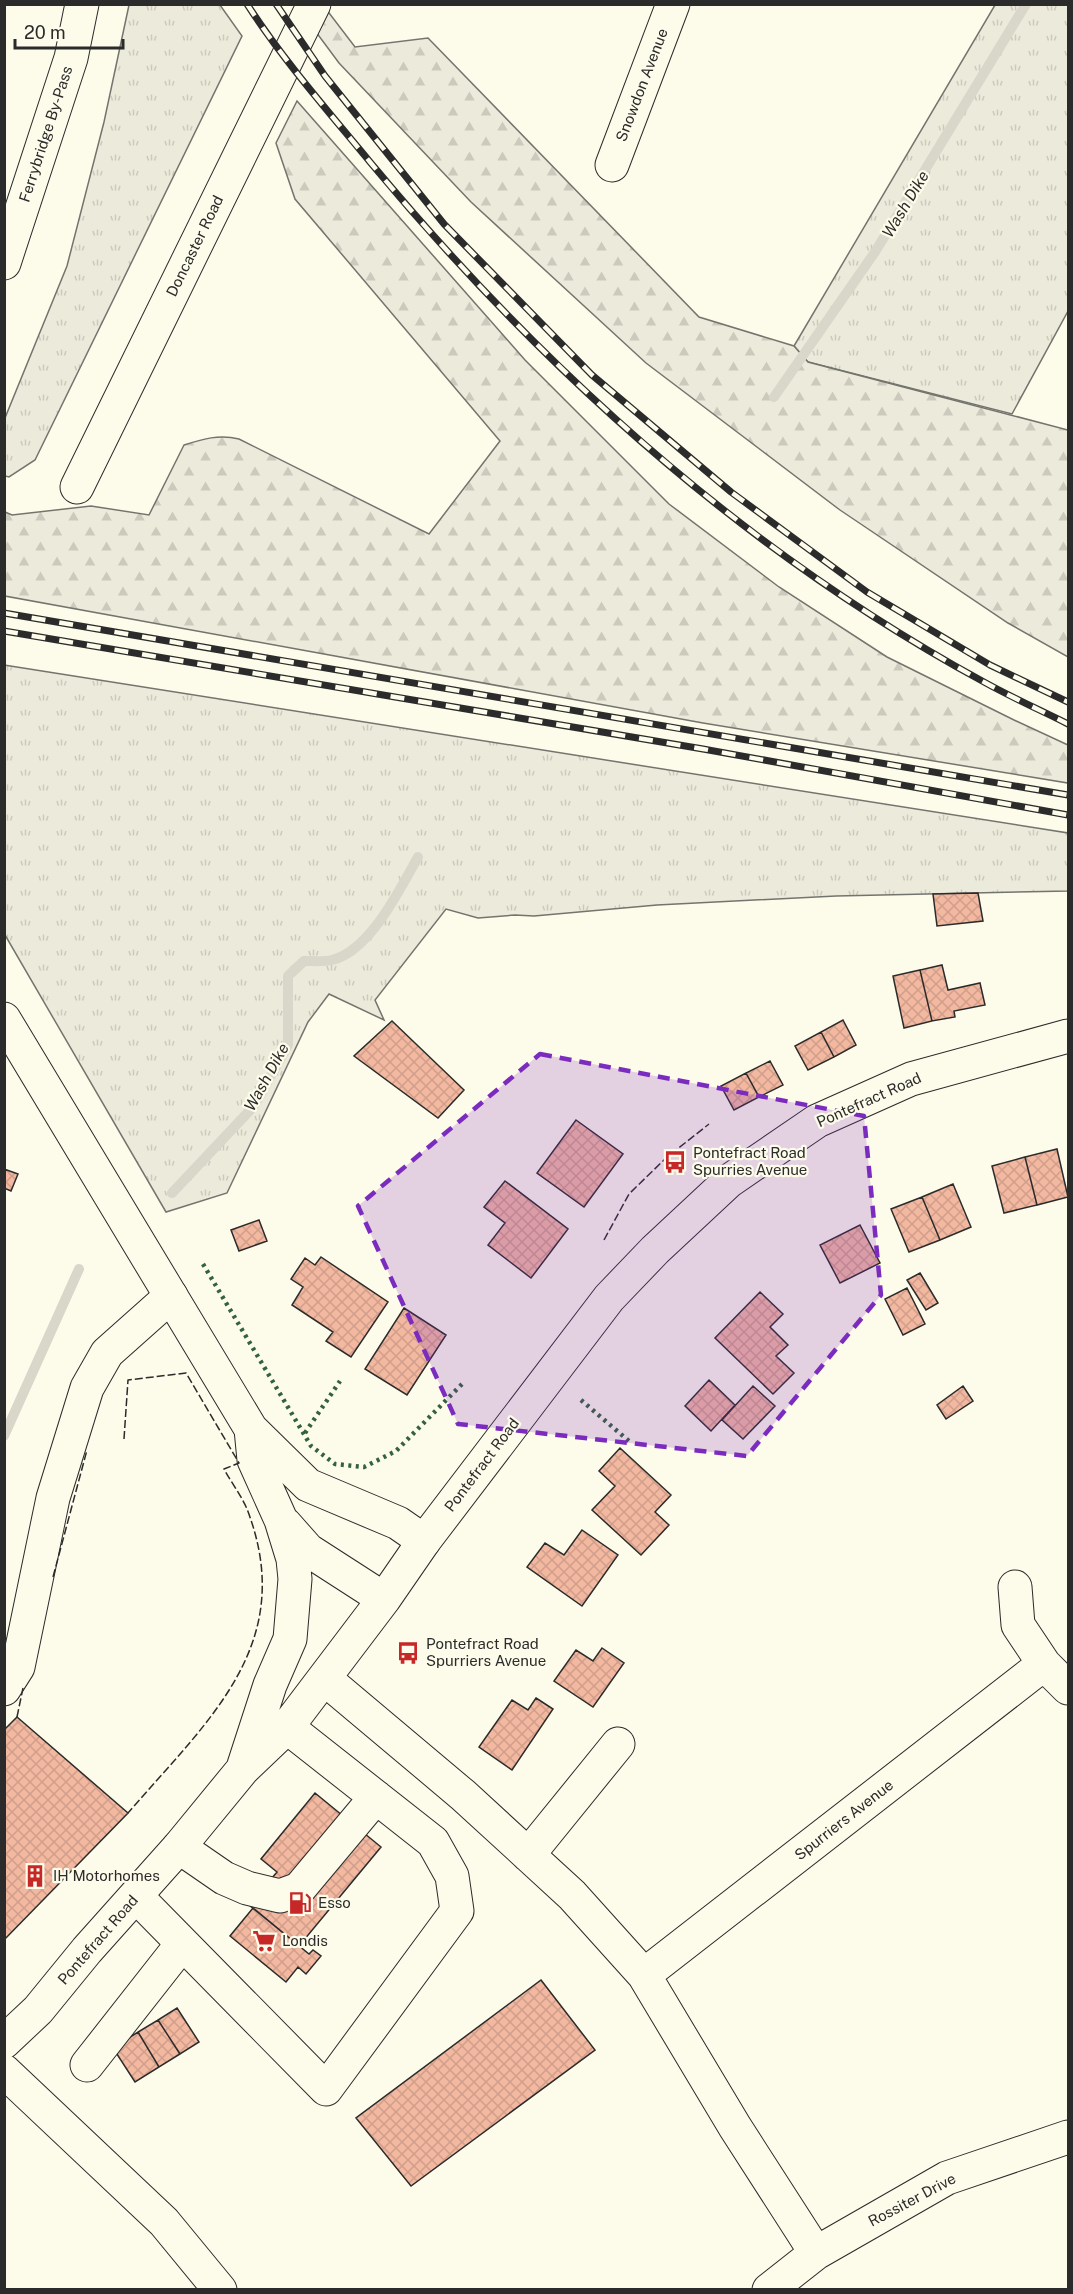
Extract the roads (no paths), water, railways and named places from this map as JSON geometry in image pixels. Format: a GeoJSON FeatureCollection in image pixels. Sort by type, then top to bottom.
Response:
{"type":"FeatureCollection","features":[{"type":"Feature","properties":{"kind":"main road","name":"Ferrybridge By-Pass"},"geometry":{"type":"LineString","coordinates":[[4,263],[71,58],[82,4]]}},
{"type":"Feature","properties":{"kind":"main road","name":"Doncaster Road"},"geometry":{"type":"LineString","coordinates":[[77,487],[314,4]]}},
{"type":"Feature","properties":{"kind":"main road","name":"Snowdon Avenue"},"geometry":{"type":"LineString","coordinates":[[612,165],[673,4]]}},
{"type":"Feature","properties":{"kind":"main road"},"geometry":{"type":"LineString","coordinates":[[4,1019],[251,1429],[308,1485],[398,1523],[424,1541]]}},
{"type":"Feature","properties":{"kind":"main road","name":"Pontefract Road"},"geometry":{"type":"LineString","coordinates":[[4,2042],[38,2010],[243,1769],[287,1727],[384,1599],[424,1541],[609,1298],[655,1250],[729,1181],[817,1121],[910,1079],[1068,1036]]}},
{"type":"Feature","properties":{"kind":"main road"},"geometry":{"type":"LineString","coordinates":[[4,1689],[18,1667],[52,1498],[87,1388],[106,1353],[171,1296]]}},
{"type":"Feature","properties":{"kind":"main road"},"geometry":{"type":"LineString","coordinates":[[243,1769],[270,1685],[290,1639],[295,1579],[293,1559],[281,1520],[254,1460],[251,1429]]}},
{"type":"Feature","properties":{"kind":"main road"},"geometry":{"type":"LineString","coordinates":[[281,1520],[308,1550],[384,1599]]}},
{"type":"Feature","properties":{"kind":"main road"},"geometry":{"type":"LineString","coordinates":[[1015,1587],[1018,1625],[1044,1664],[1068,1688]]}},
{"type":"Feature","properties":{"kind":"main road","name":"Spurriers Avenue"},"geometry":{"type":"LineString","coordinates":[[644,1975],[1044,1664]]}},
{"type":"Feature","properties":{"kind":"main road"},"geometry":{"type":"LineString","coordinates":[[325,1679],[463,1795],[572,1895],[644,1975],[735,2127],[816,2253]]}},
{"type":"Feature","properties":{"kind":"main road"},"geometry":{"type":"LineString","coordinates":[[136,1896],[326,2089],[457,1911],[452,1876],[433,1842],[287,1727]]}},
{"type":"Feature","properties":{"kind":"main road"},"geometry":{"type":"LineString","coordinates":[[528,1855],[618,1744]]}},
{"type":"Feature","properties":{"kind":"main road"},"geometry":{"type":"LineString","coordinates":[[179,1847],[224,1878],[247,1888],[280,1896],[299,1889],[376,1797]]}},
{"type":"Feature","properties":{"kind":"main road"},"geometry":{"type":"LineString","coordinates":[[87,2065],[182,1944]]}},
{"type":"Feature","properties":{"kind":"main road"},"geometry":{"type":"LineString","coordinates":[[4,2071],[164,2222],[220,2289]]}},
{"type":"Feature","properties":{"kind":"main road","name":"Rossiter Drive"},"geometry":{"type":"LineString","coordinates":[[769,2289],[816,2253],[947,2178],[1068,2137]]}},
{"type":"Feature","properties":{"kind":"waterway","name":"Wash Dike"},"geometry":{"type":"LineString","coordinates":[[774,397],[875,252],[1026,4]]}},
{"type":"Feature","properties":{"kind":"waterway","name":"Wash Dike"},"geometry":{"type":"LineString","coordinates":[[172,1193],[254,1106],[288,1045],[288,976],[304,961],[332,960],[359,945],[383,917],[418,857]]}},
{"type":"Feature","properties":{"kind":"waterway","name":"Wash Dike"},"geometry":{"type":"LineString","coordinates":[[4,1436],[79,1269]]}},
{"type":"Feature","properties":{"kind":"railway"},"geometry":{"type":"LineString","coordinates":[[247,4],[306,85],[436,238],[505,312],[577,383],[653,451],[731,515],[812,575],[897,631],[994,688],[1068,724]]}},
{"type":"Feature","properties":{"kind":"railway"},"geometry":{"type":"LineString","coordinates":[[276,4],[325,76],[444,224],[592,375],[731,492],[867,592],[990,665],[1068,702]]}},
{"type":"Feature","properties":{"kind":"railway"},"geometry":{"type":"LineString","coordinates":[[4,613],[1068,795]]}},
{"type":"Feature","properties":{"kind":"railway"},"geometry":{"type":"LineString","coordinates":[[4,631],[703,749],[1068,815]]}},
{"type":"Feature","properties":{"kind":"place","name":"Pontefract Road Spurries Avenue"},"geometry":{"type":"Point","coordinates":[675,1162]}},
{"type":"Feature","properties":{"kind":"place","name":"Pontefract Road Spurriers Avenue"},"geometry":{"type":"Point","coordinates":[408,1653]}},
{"type":"Feature","properties":{"kind":"place","name":"IH Motorhomes"},"geometry":{"type":"Point","coordinates":[35,1876]}},
{"type":"Feature","properties":{"kind":"place","name":"Esso"},"geometry":{"type":"Point","coordinates":[300,1903]}},
{"type":"Feature","properties":{"kind":"place","name":"Londis"},"geometry":{"type":"Point","coordinates":[264,1941]}}]}
